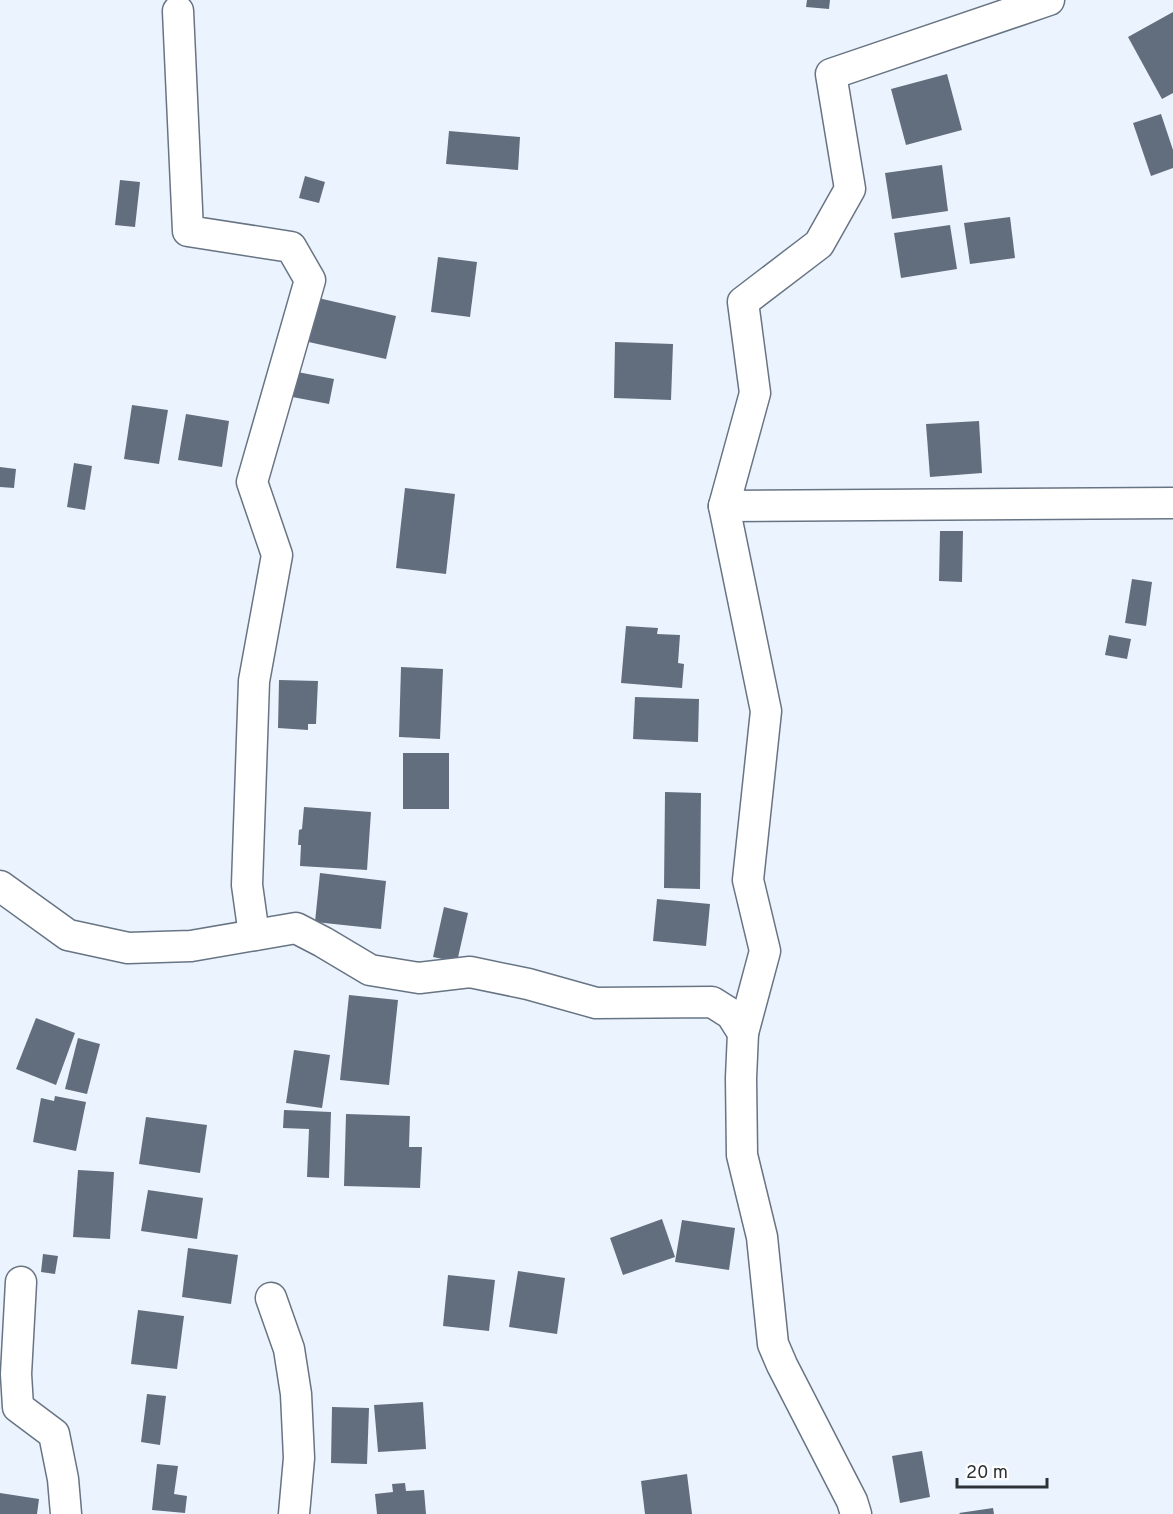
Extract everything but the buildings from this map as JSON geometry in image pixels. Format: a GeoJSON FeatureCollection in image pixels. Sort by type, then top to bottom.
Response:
{"type":"FeatureCollection","features":[{"type":"Feature","properties":{"kind":"street"},"geometry":{"type":"LineString","coordinates":[[856,1514],[773,1344],[762,1237],[742,1155],[743,1033],[765,951],[748,880],[766,711],[724,506],[755,393],[743,302],[819,244],[850,189],[831,74],[1049,0]]}},
{"type":"Feature","properties":{"kind":"street"},"geometry":{"type":"LineString","coordinates":[[178,11],[188,231],[291,247],[310,280],[252,482],[277,555],[254,681],[247,885],[254,935]]}},
{"type":"Feature","properties":{"kind":"street"},"geometry":{"type":"LineString","coordinates":[[724,506],[1173,503]]}},
{"type":"Feature","properties":{"kind":"street"},"geometry":{"type":"LineString","coordinates":[[0,886],[68,935],[128,948],[191,946],[296,928],[369,970],[419,978],[470,972],[528,984],[596,1003],[712,1002],[730,1014],[743,1033]]}},
{"type":"Feature","properties":{"kind":"street"},"geometry":{"type":"LineString","coordinates":[[21,1282],[16,1374],[18,1407],[54,1434],[63,1479],[66,1514]]}},
{"type":"Feature","properties":{"kind":"street"},"geometry":{"type":"LineString","coordinates":[[271,1298],[289,1349],[296,1394],[299,1458],[294,1514]]}}]}
